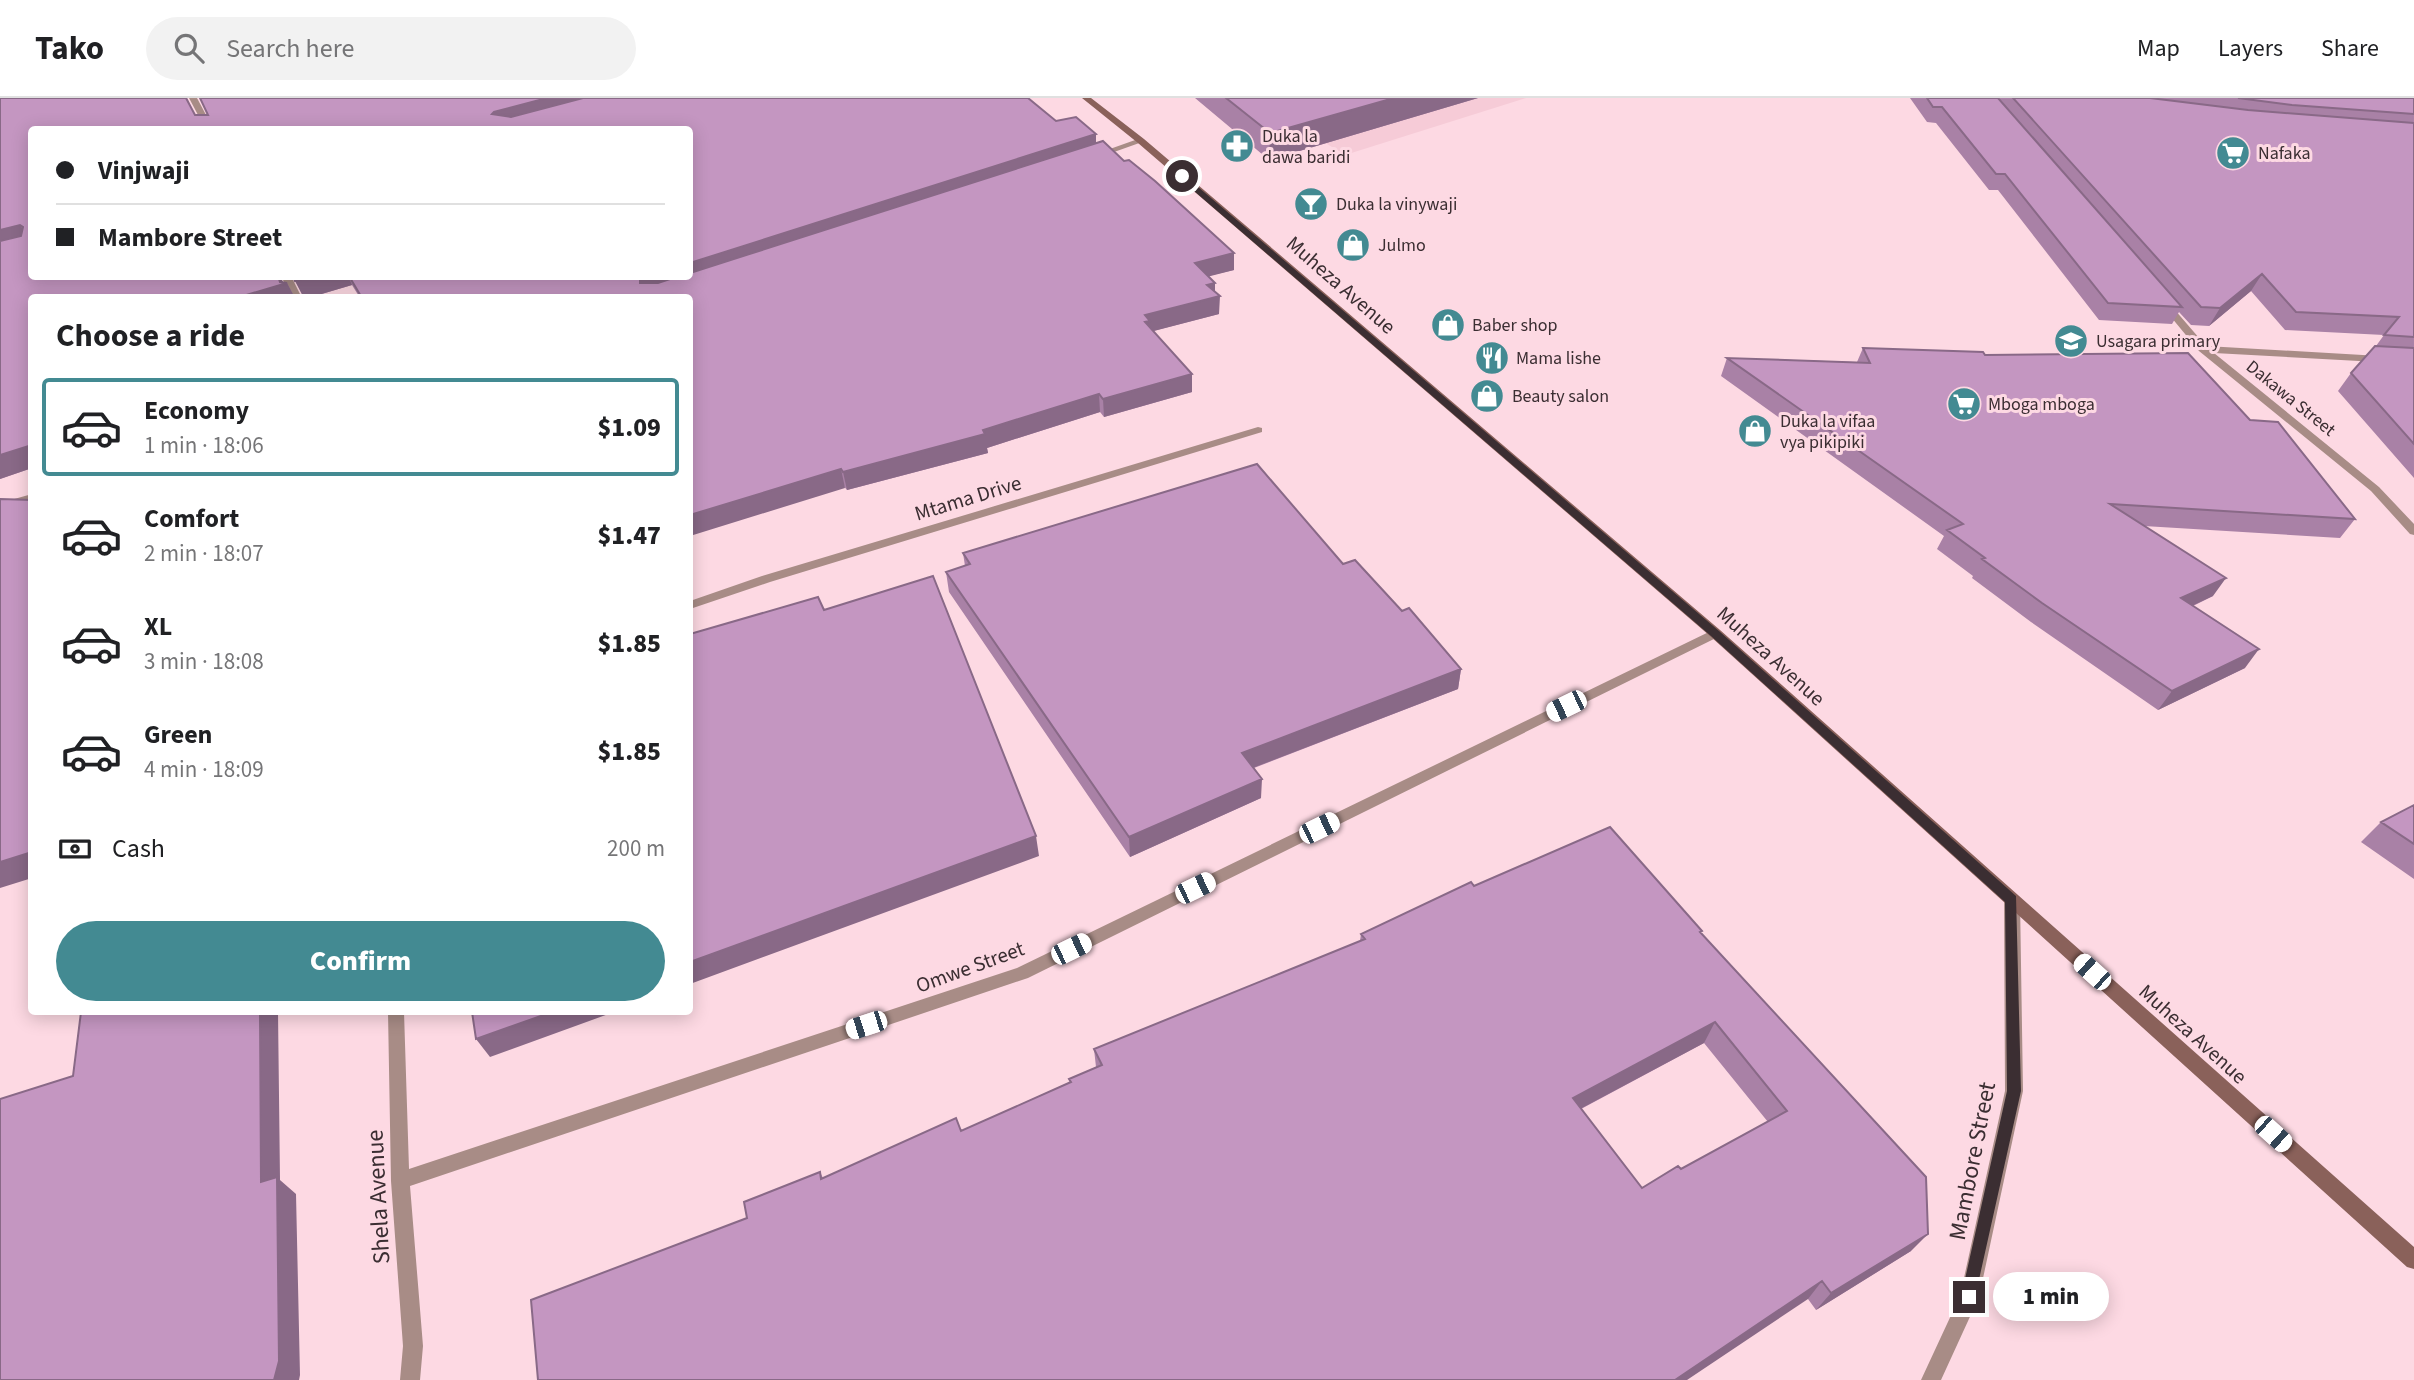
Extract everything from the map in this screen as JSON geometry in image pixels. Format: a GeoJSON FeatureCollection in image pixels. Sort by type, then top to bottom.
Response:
{"type":"FeatureCollection","features":[{"type":"Feature","properties":{"kind":"street"},"geometry":{"type":"LineString","coordinates":[[193,98],[208,126]]}},
{"type":"Feature","properties":{"kind":"street","name":"Muheza Avenue"},"geometry":{"type":"LineString","coordinates":[[1086,98],[1141,141],[1715,634],[2414,1260]]}},
{"type":"Feature","properties":{"kind":"street"},"geometry":{"type":"LineString","coordinates":[[1089,158],[1141,141]]}},
{"type":"Feature","properties":{"kind":"street","name":"Dakawa Street"},"geometry":{"type":"LineString","coordinates":[[2158,297],[2203,349],[2375,489],[2414,531]]}},
{"type":"Feature","properties":{"kind":"street"},"geometry":{"type":"LineString","coordinates":[[2203,349],[2414,360]]}},
{"type":"Feature","properties":{"kind":"street","name":"Mtama Drive"},"geometry":{"type":"LineString","coordinates":[[693,604],[766,579],[1258,430]]}},
{"type":"Feature","properties":{"kind":"street"},"geometry":{"type":"LineString","coordinates":[[0,507],[28,498]]}},
{"type":"Feature","properties":{"kind":"street","name":"Omwe Street"},"geometry":{"type":"LineString","coordinates":[[400,1181],[1022,974],[1715,634]]}},
{"type":"Feature","properties":{"kind":"street","name":"Mambore Street"},"geometry":{"type":"LineString","coordinates":[[1931,1380],[1969,1297],[2014,1091],[2012,900]]}},
{"type":"Feature","properties":{"kind":"street","name":"Shela Avenue"},"geometry":{"type":"LineString","coordinates":[[396,1015],[400,1181],[413,1346],[410,1380]]}},
{"type":"Feature","properties":{"kind":"shaded area"},"geometry":{"type":"Polygon","coordinates":[[[1252,98],[1526,98],[1345,155],[1252,98]]]}},
{"type":"Feature","properties":{"kind":"building"},"geometry":{"type":"Polygon","coordinates":[[[0,98],[186,98],[195,115],[208,115],[200,98],[547,98],[492,114],[511,117],[583,98],[1028,98],[1056,121],[1076,117],[1096,134],[693,262],[693,126],[28,126],[28,280],[279,280],[287,283],[250,294],[28,294],[28,446],[0,455],[0,241],[21,236],[23,227],[20,225],[0,230],[0,98]]]}},
{"type":"Feature","properties":{"kind":"building"},"geometry":{"type":"Polygon","coordinates":[[[1226,98],[1394,98],[1270,133],[1226,98]]]}},
{"type":"Feature","properties":{"kind":"building"},"geometry":{"type":"Polygon","coordinates":[[[1927,98],[1998,98],[2182,307],[2108,303],[2005,174],[1996,174],[1942,107],[1933,107],[1927,98]]]}},
{"type":"Feature","properties":{"kind":"building"},"geometry":{"type":"Polygon","coordinates":[[[2013,98],[2150,98],[2248,110],[2414,123],[2414,337],[2384,335],[2399,317],[2296,312],[2262,274],[2220,308],[2201,307],[2013,98]]]}},
{"type":"Feature","properties":{"kind":"building"},"geometry":{"type":"Polygon","coordinates":[[[2238,98],[2414,98],[2414,114],[2292,105],[2238,98]]]}},
{"type":"Feature","properties":{"kind":"building"},"geometry":{"type":"Polygon","coordinates":[[[1103,141],[1124,161],[1129,160],[1155,181],[1234,253],[1195,263],[1215,283],[1207,285],[1220,296],[1145,315],[1150,321],[1145,322],[1192,374],[1103,399],[1099,394],[983,430],[985,434],[843,472],[841,469],[693,514],[693,294],[360,294],[351,280],[640,280],[640,283],[658,283],[667,280],[693,280],[693,272],[1103,141]]]}},
{"type":"Feature","properties":{"kind":"building"},"geometry":{"type":"Polygon","coordinates":[[[2375,346],[2414,348],[2414,444],[2351,373],[2375,346]]]}},
{"type":"Feature","properties":{"kind":"building"},"geometry":{"type":"Polygon","coordinates":[[[1863,348],[1983,352],[1985,355],[2188,353],[2250,420],[2278,422],[2355,519],[2110,504],[2226,578],[2181,598],[2259,649],[2172,691],[2042,603],[1947,530],[1963,524],[1727,358],[1870,363],[1863,348]]]}},
{"type":"Feature","properties":{"kind":"building"},"geometry":{"type":"Polygon","coordinates":[[[1257,464],[1343,564],[1355,560],[1402,611],[1409,608],[1461,669],[1242,753],[1262,779],[1129,837],[946,572],[970,564],[963,553],[1257,464]]]}},
{"type":"Feature","properties":{"kind":"building"},"geometry":{"type":"Polygon","coordinates":[[[0,499],[28,500],[28,853],[0,862],[0,499]]]}},
{"type":"Feature","properties":{"kind":"building"},"geometry":{"type":"Polygon","coordinates":[[[933,576],[1036,836],[693,961],[693,633],[818,597],[824,610],[933,576]]]}},
{"type":"Feature","properties":{"kind":"building"},"geometry":{"type":"Polygon","coordinates":[[[2414,805],[2414,844],[2381,822],[2414,805]]]}},
{"type":"Feature","properties":{"kind":"building"},"geometry":{"type":"Polygon","coordinates":[[[1610,827],[1702,931],[1700,932],[1926,1177],[1928,1234],[1831,1293],[1822,1281],[1675,1380],[538,1380],[531,1300],[747,1218],[744,1202],[820,1172],[821,1179],[956,1118],[961,1131],[1071,1082],[1069,1079],[1102,1065],[1094,1049],[1365,939],[1361,934],[1471,882],[1474,886],[1610,827]],[[1715,1022],[1573,1098],[1642,1188],[1678,1166],[1681,1169],[1787,1111],[1715,1022]]]}},
{"type":"Feature","properties":{"kind":"building"},"geometry":{"type":"Polygon","coordinates":[[[81,1015],[260,1015],[261,1182],[277,1177],[279,1361],[274,1380],[0,1380],[0,1099],[73,1076],[81,1015]]]}},
{"type":"Feature","properties":{"kind":"building"},"geometry":{"type":"Polygon","coordinates":[[[472,1015],[544,1015],[476,1039],[472,1015]]]}},
{"type":"Feature","properties":{"kind":"place","name":"Duka la dawa baridi"},"geometry":{"type":"Point","coordinates":[1237,146]}},
{"type":"Feature","properties":{"kind":"place","name":"Nafaka"},"geometry":{"type":"Point","coordinates":[2233,153]}},
{"type":"Feature","properties":{"kind":"place","name":"Duka la vinywaji"},"geometry":{"type":"Point","coordinates":[1311,204]}},
{"type":"Feature","properties":{"kind":"place","name":"Julmo"},"geometry":{"type":"Point","coordinates":[1353,245]}},
{"type":"Feature","properties":{"kind":"place","name":"Baber shop"},"geometry":{"type":"Point","coordinates":[1448,325]}},
{"type":"Feature","properties":{"kind":"place","name":"Usagara primary"},"geometry":{"type":"Point","coordinates":[2071,341]}},
{"type":"Feature","properties":{"kind":"place","name":"Mama lishe"},"geometry":{"type":"Point","coordinates":[1492,358]}},
{"type":"Feature","properties":{"kind":"place","name":"Beauty salon"},"geometry":{"type":"Point","coordinates":[1487,396]}},
{"type":"Feature","properties":{"kind":"place","name":"Mboga mboga"},"geometry":{"type":"Point","coordinates":[1964,404]}},
{"type":"Feature","properties":{"kind":"place","name":"Duka la vifaa vya pikipiki"},"geometry":{"type":"Point","coordinates":[1755,431]}},
{"type":"Feature","properties":{"kind":"route"},"geometry":{"type":"LineString","coordinates":[[1182,176],[1715,634],[2012,900],[2014,1091],[1969,1297]]}}]}
